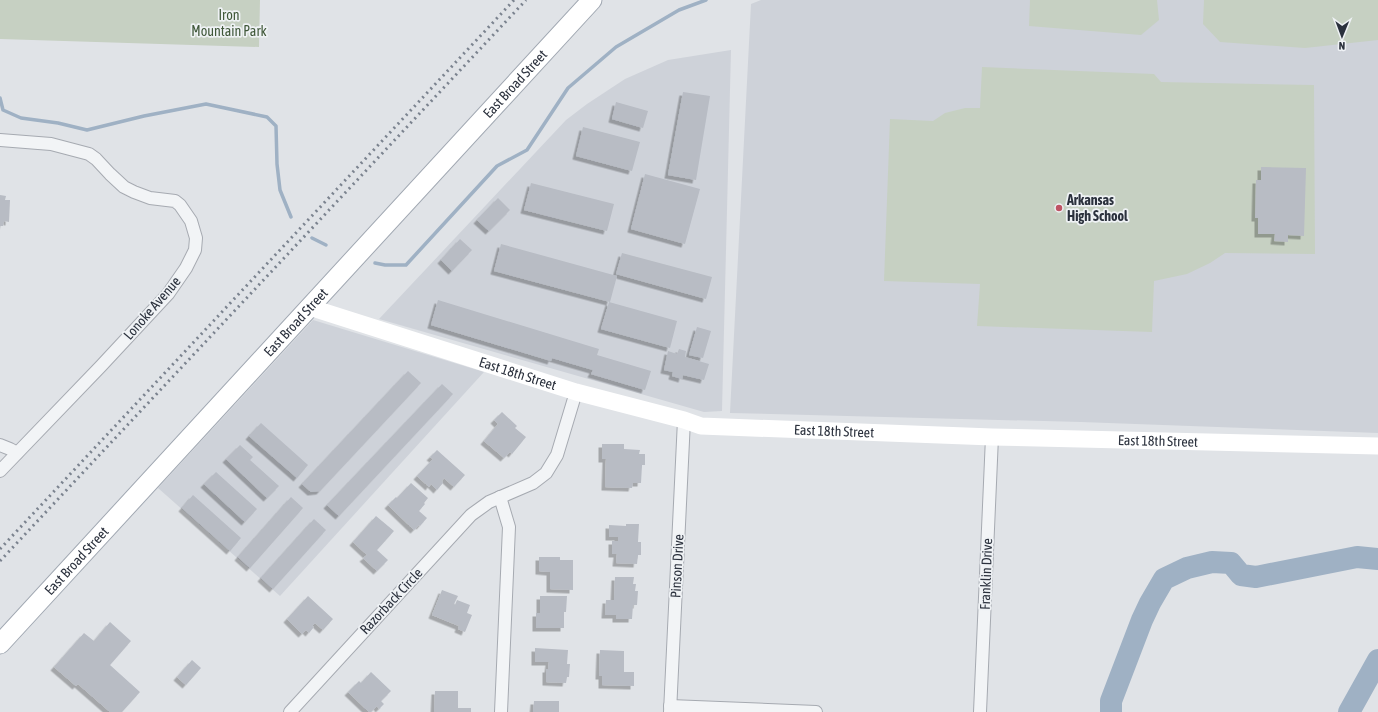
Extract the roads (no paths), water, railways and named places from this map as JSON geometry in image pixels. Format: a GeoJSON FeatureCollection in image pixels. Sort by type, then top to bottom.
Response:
{"type":"FeatureCollection","features":[{"type":"Feature","properties":{"kind":"main road","name":"East Broad Street"},"geometry":{"type":"LineString","coordinates":[[0,644],[592,0]]}},
{"type":"Feature","properties":{"kind":"street","name":"Lonoke Avenue"},"geometry":{"type":"LineString","coordinates":[[0,140],[51,144],[89,154],[124,187],[150,198],[175,201],[180,205],[191,221],[196,238],[195,250],[186,268],[168,294],[0,471]]}},
{"type":"Feature","properties":{"kind":"street","name":"East 18th Street"},"geometry":{"type":"LineString","coordinates":[[309,307],[576,392],[684,420],[701,426],[992,437],[1378,446]]}},
{"type":"Feature","properties":{"kind":"street","name":"Razorback Circle"},"geometry":{"type":"LineString","coordinates":[[290,712],[471,514],[489,502],[532,483],[546,473],[557,455],[576,392]]}},
{"type":"Feature","properties":{"kind":"street","name":"Pinson Drive"},"geometry":{"type":"LineString","coordinates":[[670,709],[684,420]]}},
{"type":"Feature","properties":{"kind":"street","name":"Franklin Drive"},"geometry":{"type":"LineString","coordinates":[[980,712],[992,437]]}},
{"type":"Feature","properties":{"kind":"street"},"geometry":{"type":"LineString","coordinates":[[0,445],[17,453]]}},
{"type":"Feature","properties":{"kind":"street"},"geometry":{"type":"LineString","coordinates":[[500,497],[509,527],[501,712]]}},
{"type":"Feature","properties":{"kind":"street"},"geometry":{"type":"LineString","coordinates":[[670,709],[816,712]]}},
{"type":"Feature","properties":{"kind":"waterway"},"geometry":{"type":"LineString","coordinates":[[375,263],[385,265],[406,265],[497,166],[527,150],[568,88],[616,47],[679,10],[706,0]]}},
{"type":"Feature","properties":{"kind":"waterway"},"geometry":{"type":"LineString","coordinates":[[0,98],[3,110],[21,118],[58,123],[87,130],[144,116],[206,104],[267,117],[276,126],[277,164],[280,190],[291,217]]}},
{"type":"Feature","properties":{"kind":"waterway"},"geometry":{"type":"LineString","coordinates":[[312,238],[326,245]]}},
{"type":"Feature","properties":{"kind":"waterway"},"geometry":{"type":"LineString","coordinates":[[1111,712],[1111,701],[1142,620],[1164,579],[1187,568],[1212,562],[1231,563],[1241,575],[1256,577],[1357,557],[1378,559]]}},
{"type":"Feature","properties":{"kind":"waterway"},"geometry":{"type":"LineString","coordinates":[[1349,712],[1378,660]]}},
{"type":"Feature","properties":{"kind":"railway"},"geometry":{"type":"LineString","coordinates":[[0,549],[514,0]]}},
{"type":"Feature","properties":{"kind":"railway"},"geometry":{"type":"LineString","coordinates":[[0,561],[526,0]]}},
{"type":"Feature","properties":{"kind":"place","name":"Arkansas High School"},"geometry":{"type":"Point","coordinates":[1059,208]}},
{"type":"Feature","properties":{"kind":"park label","name":"Iron Mountain Park"},"geometry":{"type":"Point","coordinates":[229,24]}}]}
